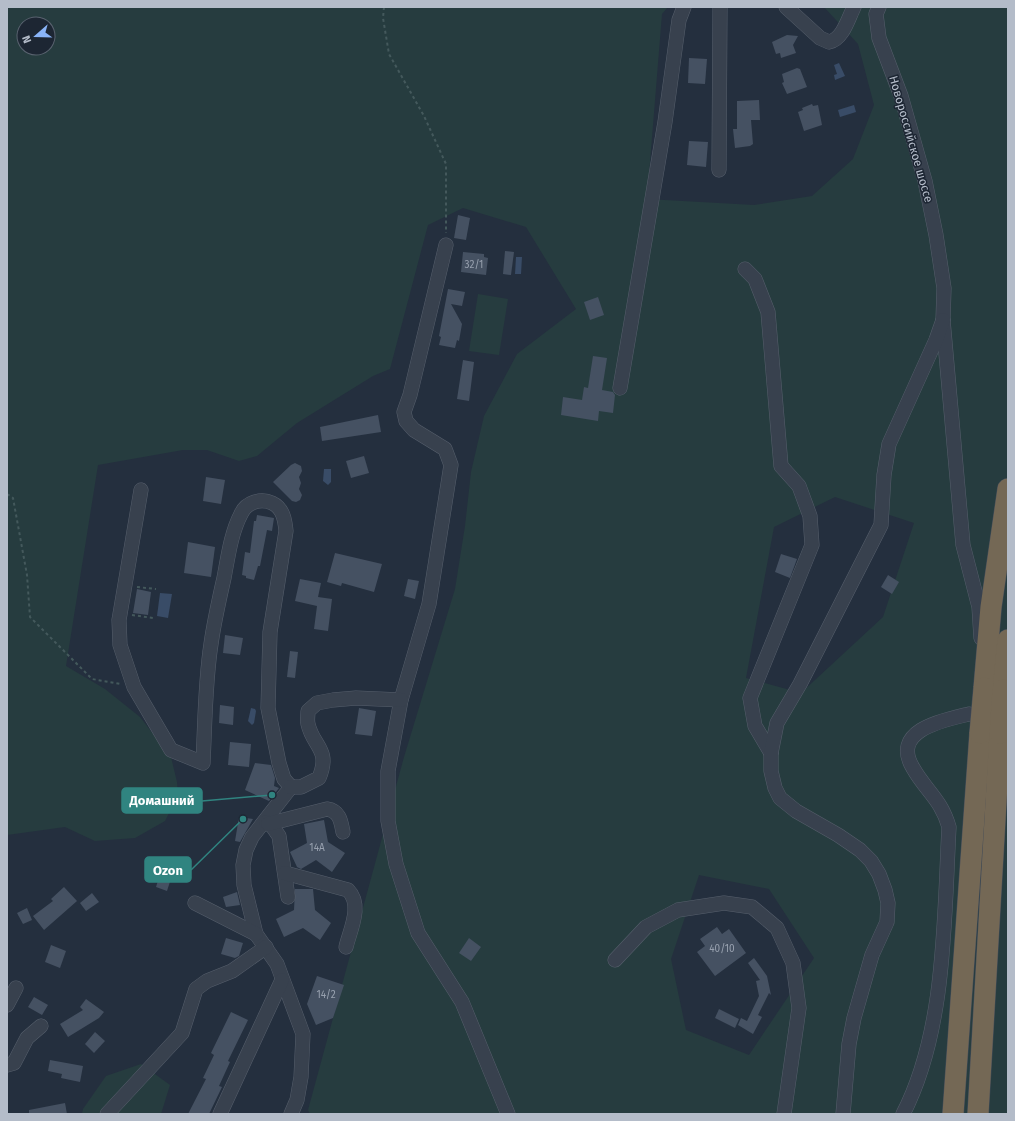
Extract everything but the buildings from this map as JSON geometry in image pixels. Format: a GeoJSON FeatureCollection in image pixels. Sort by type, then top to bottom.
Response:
{"type":"FeatureCollection","features":[{"type":"Feature","properties":{"kind":"highway"},"geometry":{"type":"LineString","coordinates":[[953,1114],[990,733],[993,689],[991,607],[1008,489]]}},
{"type":"Feature","properties":{"kind":"highway"},"geometry":{"type":"LineString","coordinates":[[993,689],[1008,640]]}},
{"type":"Feature","properties":{"kind":"highway"},"geometry":{"type":"LineString","coordinates":[[978,1114],[990,733]]}},
{"type":"Feature","properties":{"kind":"street"},"geometry":{"type":"LineString","coordinates":[[620,388],[665,122],[679,20],[684,7]]}},
{"type":"Feature","properties":{"kind":"street"},"geometry":{"type":"LineString","coordinates":[[720,7],[720,170]]}},
{"type":"Feature","properties":{"kind":"street"},"geometry":{"type":"LineString","coordinates":[[786,7],[820,38],[829,42],[836,39],[842,32],[854,7]]}},
{"type":"Feature","properties":{"kind":"street","name":"Новороссийское шоссе"},"geometry":{"type":"LineString","coordinates":[[879,7],[876,14],[879,38],[901,96],[927,189],[944,288],[943,320]]}},
{"type":"Feature","properties":{"kind":"street"},"geometry":{"type":"LineString","coordinates":[[446,244],[410,395],[404,412],[406,421],[414,430],[445,449],[451,465],[429,604],[402,700],[388,771],[388,821],[396,864],[418,933],[462,1002],[508,1114]]}},
{"type":"Feature","properties":{"kind":"street"},"geometry":{"type":"LineString","coordinates":[[745,269],[755,279],[768,312],[781,466],[799,486],[810,516],[812,545],[750,698],[755,726],[771,753]]}},
{"type":"Feature","properties":{"kind":"street"},"geometry":{"type":"LineString","coordinates":[[943,320],[963,545],[979,607],[993,689]]}},
{"type":"Feature","properties":{"kind":"street"},"geometry":{"type":"LineString","coordinates":[[842,1114],[849,1044],[854,1018],[872,955],[887,922],[888,904],[879,874],[871,861],[860,850],[838,835],[796,811],[780,798],[773,782],[771,753],[777,723],[800,684],[881,525],[884,475],[889,444],[936,340],[943,320]]}},
{"type":"Feature","properties":{"kind":"street"},"geometry":{"type":"LineString","coordinates":[[141,490],[120,645],[134,687],[171,750],[202,763],[210,645],[229,549],[241,512],[248,506],[261,501],[274,504],[281,509],[286,531],[270,632],[268,708],[279,763],[284,779],[291,787],[301,787],[319,778],[323,768],[323,755],[308,724],[308,711],[317,703],[356,698],[402,700]]}},
{"type":"Feature","properties":{"kind":"street"},"geometry":{"type":"LineString","coordinates":[[903,1114],[921,1073],[930,1032],[941,966],[949,827],[939,800],[912,767],[908,755],[908,742],[914,734],[926,727],[945,720],[969,714]]}},
{"type":"Feature","properties":{"kind":"street"},"geometry":{"type":"LineString","coordinates":[[291,787],[272,811],[267,823],[252,837],[246,850],[243,865],[244,885],[256,934],[277,964],[303,1034],[301,1077],[297,1100],[291,1114]]}},
{"type":"Feature","properties":{"kind":"street"},"geometry":{"type":"LineString","coordinates":[[267,823],[327,809],[332,810],[338,815],[343,832]]}},
{"type":"Feature","properties":{"kind":"street"},"geometry":{"type":"LineString","coordinates":[[267,823],[272,826],[279,836],[286,873],[288,898]]}},
{"type":"Feature","properties":{"kind":"street"},"geometry":{"type":"LineString","coordinates":[[286,873],[348,890],[352,894],[355,914],[346,947]]}},
{"type":"Feature","properties":{"kind":"street"},"geometry":{"type":"LineString","coordinates":[[195,903],[256,934]]}},
{"type":"Feature","properties":{"kind":"street"},"geometry":{"type":"LineString","coordinates":[[615,960],[646,927],[678,910],[724,904],[752,907],[777,928],[794,963],[799,1008],[784,1114]]}},
{"type":"Feature","properties":{"kind":"street"},"geometry":{"type":"LineString","coordinates":[[107,1114],[182,1033],[196,989],[207,981],[232,971],[266,947]]}},
{"type":"Feature","properties":{"kind":"street"},"geometry":{"type":"LineString","coordinates":[[220,1114],[282,980]]}},
{"type":"Feature","properties":{"kind":"street"},"geometry":{"type":"LineString","coordinates":[[7,1005],[16,988]]}},
{"type":"Feature","properties":{"kind":"street"},"geometry":{"type":"LineString","coordinates":[[7,1065],[14,1063],[28,1038],[41,1026]]}},
{"type":"Feature","properties":{"kind":"path"},"geometry":{"type":"LineString","coordinates":[[384,7],[383,18],[389,54],[424,116],[446,164],[446,244]]}},
{"type":"Feature","properties":{"kind":"path"},"geometry":{"type":"LineString","coordinates":[[7,494],[13,498],[27,575],[30,617],[92,679],[134,687]]}},
{"type":"Feature","properties":{"kind":"path"},"geometry":{"type":"LineString","coordinates":[[129,585],[156,589]]}},
{"type":"Feature","properties":{"kind":"path"},"geometry":{"type":"LineString","coordinates":[[125,614],[153,618]]}},
{"type":"Feature","properties":{"kind":"green space"},"geometry":{"type":"Polygon","coordinates":[[[7,7],[668,7],[662,14],[647,199],[754,205],[812,196],[853,159],[874,105],[858,44],[824,7],[1008,7],[1008,1114],[310,1114],[308,1110],[404,757],[455,589],[465,526],[471,472],[484,416],[517,354],[576,309],[526,227],[463,208],[428,225],[390,369],[373,376],[297,423],[257,456],[239,461],[207,450],[183,450],[98,465],[66,666],[105,689],[140,717],[171,757],[177,782],[178,795],[165,821],[135,838],[95,841],[65,827],[7,835],[7,7]],[[835,497],[774,527],[746,678],[801,693],[883,617],[914,523],[835,497]],[[699,875],[671,959],[686,1030],[749,1055],[814,958],[769,889],[699,875]]]}},
{"type":"Feature","properties":{"kind":"green space"},"geometry":{"type":"Polygon","coordinates":[[[478,294],[508,299],[499,355],[469,351],[478,294]]]}},
{"type":"Feature","properties":{"kind":"green space"},"geometry":{"type":"Polygon","coordinates":[[[141,1064],[170,1085],[161,1114],[82,1114],[83,1109],[106,1076],[141,1064]]]}},
{"type":"Feature","properties":{"kind":"water"},"geometry":{"type":"Polygon","coordinates":[[[839,63],[845,76],[835,80],[834,75],[837,74],[834,65],[839,63]]]}},
{"type":"Feature","properties":{"kind":"water"},"geometry":{"type":"Polygon","coordinates":[[[854,105],[856,112],[840,117],[838,110],[854,105]]]}},
{"type":"Feature","properties":{"kind":"water"},"geometry":{"type":"Polygon","coordinates":[[[516,257],[522,257],[521,274],[515,274],[516,257]]]}},
{"type":"Feature","properties":{"kind":"water"},"geometry":{"type":"Polygon","coordinates":[[[324,469],[331,469],[331,482],[328,485],[323,481],[324,469]]]}},
{"type":"Feature","properties":{"kind":"water"},"geometry":{"type":"Polygon","coordinates":[[[160,593],[172,594],[168,618],[157,616],[160,593]]]}},
{"type":"Feature","properties":{"kind":"water"},"geometry":{"type":"Polygon","coordinates":[[[251,708],[255,709],[256,711],[254,723],[252,725],[248,721],[251,708]]]}},
{"type":"Feature","properties":{"kind":"place","name":"Домашний"},"geometry":{"type":"Point","coordinates":[272,795]}},
{"type":"Feature","properties":{"kind":"place","name":"Ozon"},"geometry":{"type":"Point","coordinates":[243,819]}}]}
